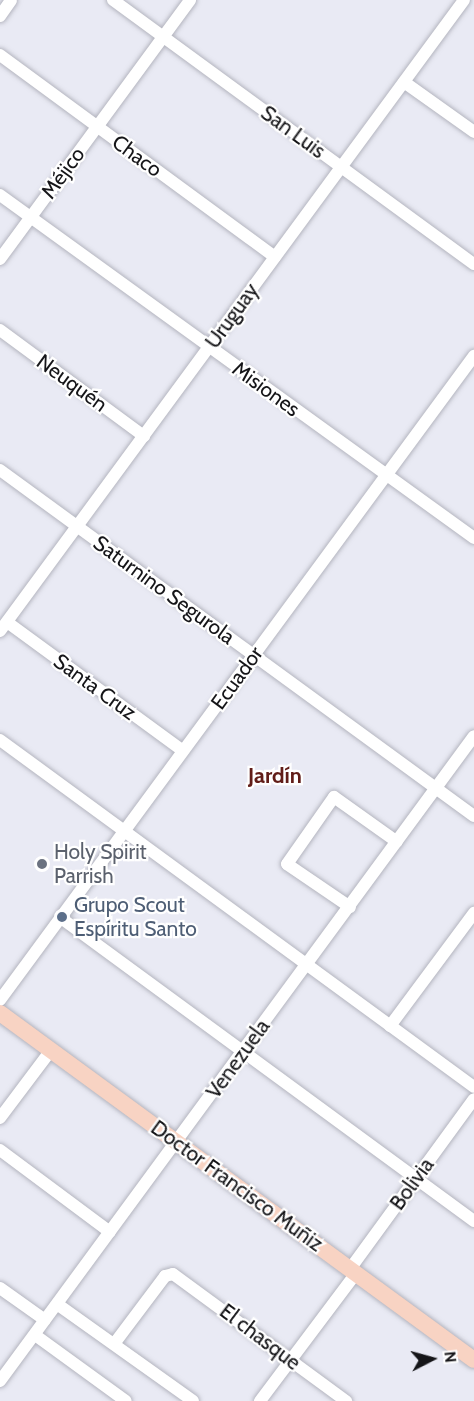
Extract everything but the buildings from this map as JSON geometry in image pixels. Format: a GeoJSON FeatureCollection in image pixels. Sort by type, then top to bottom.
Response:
{"type":"FeatureCollection","features":[{"type":"Feature","properties":{"kind":"main road","name":"Doctor Francisco Muñiz"},"geometry":{"type":"LineString","coordinates":[[0,1013],[474,1360]]}},
{"type":"Feature","properties":{"kind":"street"},"geometry":{"type":"LineString","coordinates":[[0,16],[11,0]]}},
{"type":"Feature","properties":{"kind":"street","name":"San Luis"},"geometry":{"type":"LineString","coordinates":[[113,0],[474,264]]}},
{"type":"Feature","properties":{"kind":"street","name":"Méjico"},"geometry":{"type":"LineString","coordinates":[[0,259],[190,0]]}},
{"type":"Feature","properties":{"kind":"street","name":"Uruguay"},"geometry":{"type":"LineString","coordinates":[[3,627],[464,0]]}},
{"type":"Feature","properties":{"kind":"street","name":"Chaco"},"geometry":{"type":"LineString","coordinates":[[0,55],[275,257]]}},
{"type":"Feature","properties":{"kind":"street"},"geometry":{"type":"LineString","coordinates":[[404,82],[474,132]]}},
{"type":"Feature","properties":{"kind":"street","name":"Misiones"},"geometry":{"type":"LineString","coordinates":[[0,195],[208,348],[474,538]]}},
{"type":"Feature","properties":{"kind":"street","name":"Neuquén"},"geometry":{"type":"LineString","coordinates":[[0,330],[144,435]]}},
{"type":"Feature","properties":{"kind":"street","name":"Ecuador"},"geometry":{"type":"LineString","coordinates":[[0,1000],[474,356]]}},
{"type":"Feature","properties":{"kind":"street","name":"Saturnino Segurola"},"geometry":{"type":"LineString","coordinates":[[0,470],[474,816]]}},
{"type":"Feature","properties":{"kind":"street","name":"Santa Cruz"},"geometry":{"type":"LineString","coordinates":[[3,627],[183,751]]}},
{"type":"Feature","properties":{"kind":"street","name":"Venezuela"},"geometry":{"type":"LineString","coordinates":[[0,1381],[308,965],[474,736]]}},
{"type":"Feature","properties":{"kind":"street"},"geometry":{"type":"LineString","coordinates":[[0,740],[474,1087]]}},
{"type":"Feature","properties":{"kind":"street"},"geometry":{"type":"LineString","coordinates":[[350,907],[287,864],[334,797],[397,842]]}},
{"type":"Feature","properties":{"kind":"street"},"geometry":{"type":"LineString","coordinates":[[390,1026],[474,913]]}},
{"type":"Feature","properties":{"kind":"street"},"geometry":{"type":"LineString","coordinates":[[61,918],[474,1221]]}},
{"type":"Feature","properties":{"kind":"street"},"geometry":{"type":"LineString","coordinates":[[0,1118],[51,1050]]}},
{"type":"Feature","properties":{"kind":"street","name":"Bolivia"},"geometry":{"type":"LineString","coordinates":[[260,1401],[474,1099]]}},
{"type":"Feature","properties":{"kind":"street"},"geometry":{"type":"LineString","coordinates":[[0,1150],[110,1232]]}},
{"type":"Feature","properties":{"kind":"street","name":"El chasque"},"geometry":{"type":"LineString","coordinates":[[114,1344],[165,1276],[173,1274],[346,1401]]}},
{"type":"Feature","properties":{"kind":"street"},"geometry":{"type":"LineString","coordinates":[[0,1288],[45,1320]]}},
{"type":"Feature","properties":{"kind":"street"},"geometry":{"type":"LineString","coordinates":[[57,1304],[193,1401]]}},
{"type":"Feature","properties":{"kind":"street"},"geometry":{"type":"LineString","coordinates":[[34,1335],[126,1401]]}},
{"type":"Feature","properties":{"kind":"place","name":"Holy Spirit Parrish"},"geometry":{"type":"Point","coordinates":[42,864]}},
{"type":"Feature","properties":{"kind":"place","name":"Grupo Scout Espíritu Santo"},"geometry":{"type":"Point","coordinates":[62,917]}},
{"type":"Feature","properties":{"kind":"district","name":"Jardín"},"geometry":{"type":"Point","coordinates":[275,776]}}]}
